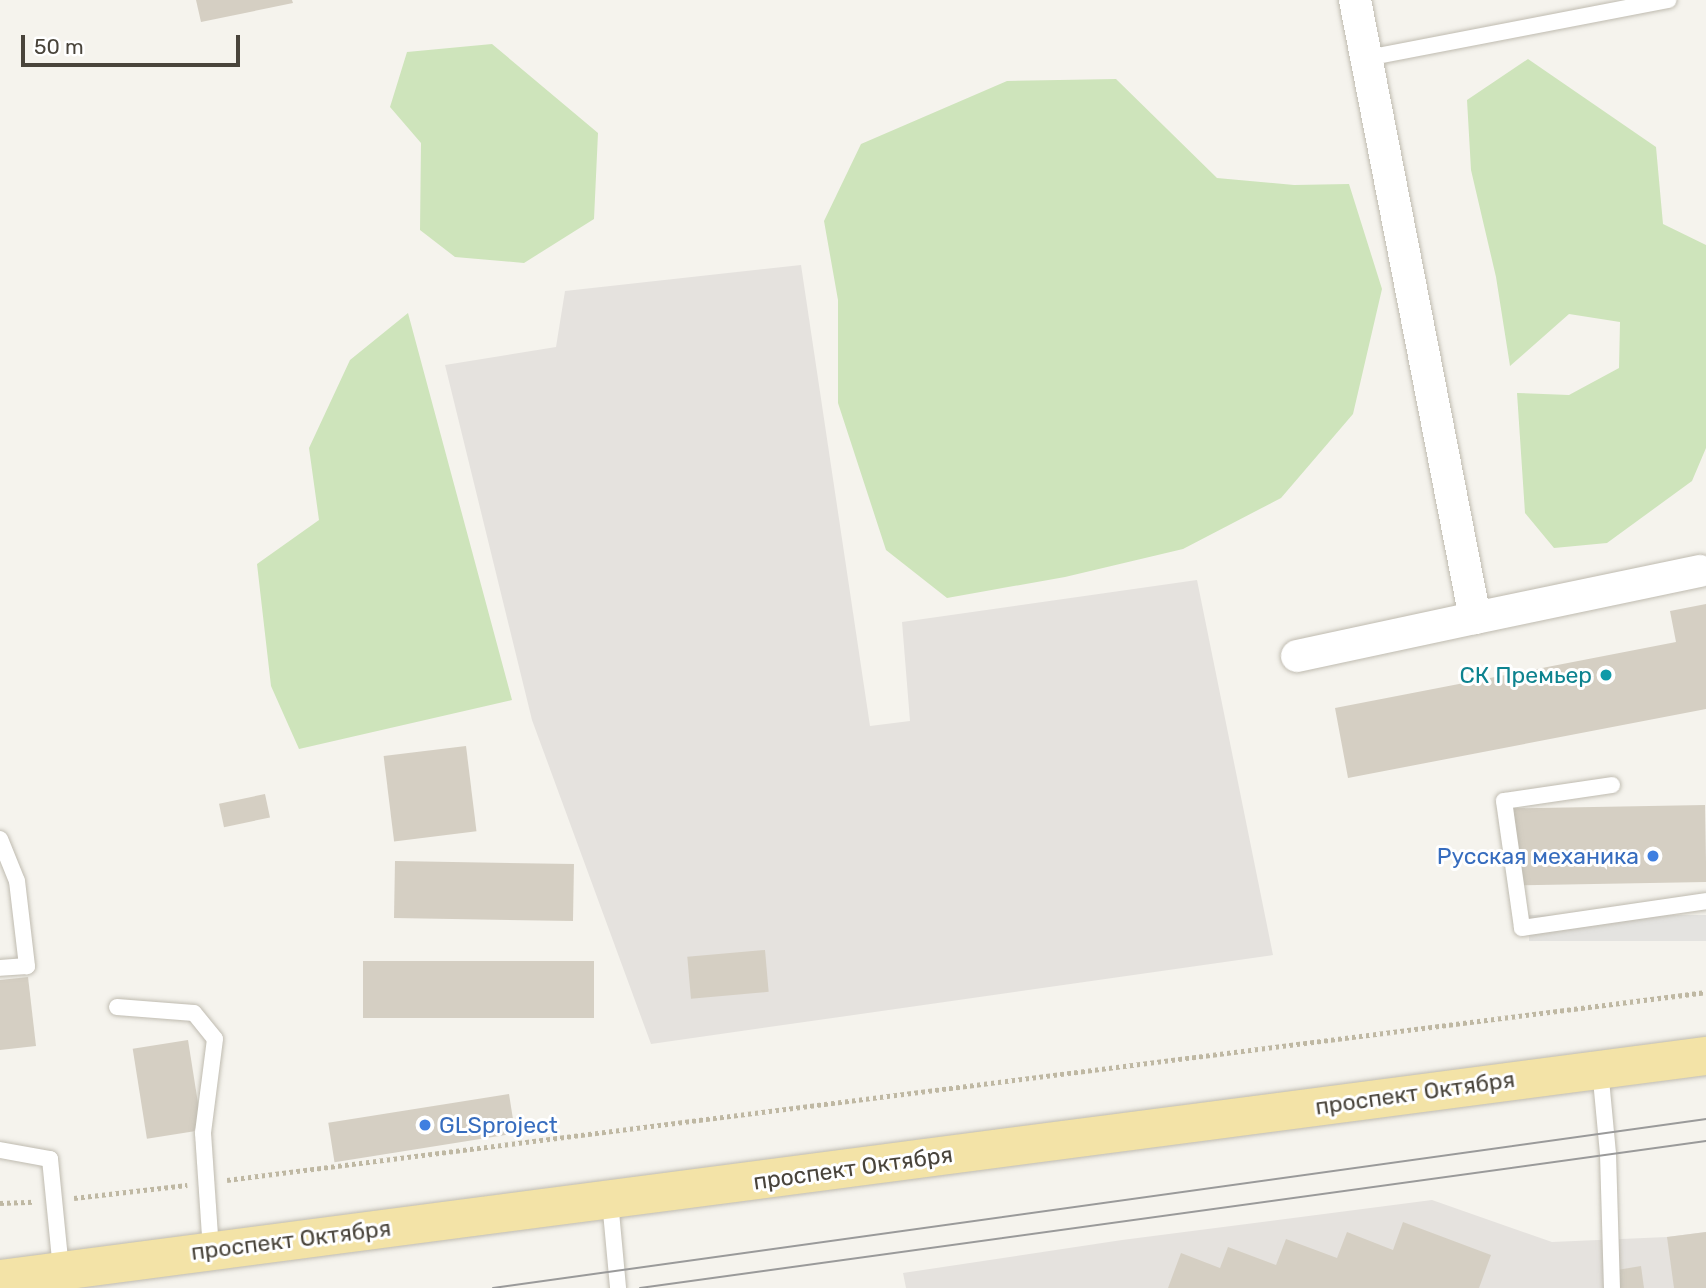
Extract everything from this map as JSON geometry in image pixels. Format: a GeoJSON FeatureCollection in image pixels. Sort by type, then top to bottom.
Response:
{"type":"FeatureCollection","features":[{"type":"Feature","properties":{"kind":"main road","name":"проспект Октября"},"geometry":{"type":"LineString","coordinates":[[3,1282],[61,1270],[211,1250],[610,1201],[1706,1056]]}},
{"type":"Feature","properties":{"kind":"street"},"geometry":{"type":"LineString","coordinates":[[1355,0],[1475,618]]}},
{"type":"Feature","properties":{"kind":"street"},"geometry":{"type":"LineString","coordinates":[[1297,656],[1700,571]]}},
{"type":"Feature","properties":{"kind":"lane"},"geometry":{"type":"LineString","coordinates":[[1367,58],[1668,0]]}},
{"type":"Feature","properties":{"kind":"lane"},"geometry":{"type":"LineString","coordinates":[[1612,785],[1504,801],[1522,928],[1706,901]]}},
{"type":"Feature","properties":{"kind":"lane"},"geometry":{"type":"LineString","coordinates":[[0,839],[17,881],[27,966],[0,968]]}},
{"type":"Feature","properties":{"kind":"lane"},"geometry":{"type":"LineString","coordinates":[[117,1007],[194,1013],[215,1039],[203,1133],[211,1250]]}},
{"type":"Feature","properties":{"kind":"lane"},"geometry":{"type":"LineString","coordinates":[[1600,1069],[1608,1154],[1612,1288]]}},
{"type":"Feature","properties":{"kind":"lane"},"geometry":{"type":"LineString","coordinates":[[0,1150],[50,1159],[61,1270]]}},
{"type":"Feature","properties":{"kind":"lane"},"geometry":{"type":"LineString","coordinates":[[610,1201],[618,1288]]}},
{"type":"Feature","properties":{"kind":"path"},"geometry":{"type":"LineString","coordinates":[[0,1203],[54,1201],[206,1183],[1706,992]]}},
{"type":"Feature","properties":{"kind":"shaded area"},"geometry":{"type":"Polygon","coordinates":[[[801,265],[870,726],[910,721],[902,622],[1197,580],[1273,955],[651,1044],[532,720],[445,365],[556,347],[565,291],[801,265]]]}},
{"type":"Feature","properties":{"kind":"shaded area"},"geometry":{"type":"Polygon","coordinates":[[[1529,915],[1706,915],[1706,941],[1529,941],[1529,915]]]}},
{"type":"Feature","properties":{"kind":"shaded area"},"geometry":{"type":"Polygon","coordinates":[[[1432,1200],[1552,1242],[1667,1237],[1706,1232],[1706,1288],[906,1288],[903,1273],[1122,1240],[1432,1200]]]}},
{"type":"Feature","properties":{"kind":"green space"},"geometry":{"type":"Polygon","coordinates":[[[492,44],[598,133],[594,219],[524,263],[455,257],[420,230],[421,143],[390,107],[407,52],[492,44]]]}},
{"type":"Feature","properties":{"kind":"green space"},"geometry":{"type":"Polygon","coordinates":[[[1528,59],[1656,147],[1663,224],[1706,245],[1706,448],[1692,481],[1607,543],[1554,548],[1525,513],[1517,393],[1569,395],[1619,368],[1620,322],[1569,314],[1510,366],[1496,277],[1471,170],[1467,100],[1528,59]]]}},
{"type":"Feature","properties":{"kind":"green space"},"geometry":{"type":"Polygon","coordinates":[[[1116,79],[1217,178],[1294,185],[1349,184],[1382,289],[1353,414],[1281,498],[1183,549],[1065,577],[947,598],[886,550],[838,403],[838,300],[824,221],[861,144],[1007,81],[1116,79]]]}},
{"type":"Feature","properties":{"kind":"green space"},"geometry":{"type":"Polygon","coordinates":[[[408,313],[512,700],[299,749],[271,686],[257,564],[319,520],[309,448],[350,360],[408,313]]]}},
{"type":"Feature","properties":{"kind":"building"},"geometry":{"type":"Polygon","coordinates":[[[196,0],[292,0],[293,3],[201,22],[196,0]]]}},
{"type":"Feature","properties":{"kind":"building","name":"СК Премьер"},"geometry":{"type":"Polygon","coordinates":[[[1706,604],[1706,709],[1348,778],[1335,708],[1676,642],[1670,611],[1706,604]]]}},
{"type":"Feature","properties":{"kind":"building"},"geometry":{"type":"Polygon","coordinates":[[[466,746],[476,831],[394,841],[384,756],[466,746]]]}},
{"type":"Feature","properties":{"kind":"building"},"geometry":{"type":"Polygon","coordinates":[[[265,794],[270,817],[224,827],[219,804],[265,794]]]}},
{"type":"Feature","properties":{"kind":"building"},"geometry":{"type":"Polygon","coordinates":[[[1705,805],[1706,882],[1515,885],[1514,808],[1705,805]]]}},
{"type":"Feature","properties":{"kind":"building"},"geometry":{"type":"Polygon","coordinates":[[[395,861],[574,864],[573,921],[394,918],[395,861]]]}},
{"type":"Feature","properties":{"kind":"building"},"geometry":{"type":"Polygon","coordinates":[[[765,950],[769,992],[691,999],[687,957],[765,950]]]}},
{"type":"Feature","properties":{"kind":"building"},"geometry":{"type":"Polygon","coordinates":[[[363,961],[594,961],[594,1018],[363,1018],[363,961]]]}},
{"type":"Feature","properties":{"kind":"building"},"geometry":{"type":"Polygon","coordinates":[[[28,977],[36,1046],[0,1050],[0,980],[28,977]]]}},
{"type":"Feature","properties":{"kind":"building"},"geometry":{"type":"Polygon","coordinates":[[[188,1040],[202,1130],[147,1139],[133,1049],[188,1040]]]}},
{"type":"Feature","properties":{"kind":"building"},"geometry":{"type":"Polygon","coordinates":[[[509,1094],[515,1134],[335,1162],[328,1123],[509,1094]]]}},
{"type":"Feature","properties":{"kind":"building"},"geometry":{"type":"Polygon","coordinates":[[[1403,1222],[1491,1255],[1479,1288],[1168,1288],[1181,1253],[1220,1268],[1228,1247],[1276,1265],[1286,1239],[1337,1258],[1347,1232],[1393,1250],[1403,1222]]]}},
{"type":"Feature","properties":{"kind":"building"},"geometry":{"type":"Polygon","coordinates":[[[1706,1232],[1706,1288],[1674,1288],[1667,1237],[1706,1232]]]}},
{"type":"Feature","properties":{"kind":"building"},"geometry":{"type":"Polygon","coordinates":[[[1641,1266],[1644,1288],[1619,1288],[1617,1270],[1641,1266]]]}},
{"type":"Feature","properties":{"kind":"tram line"},"geometry":{"type":"LineString","coordinates":[[493,1288],[1706,1119]]}},
{"type":"Feature","properties":{"kind":"tram line"},"geometry":{"type":"LineString","coordinates":[[640,1288],[1706,1141]]}},
{"type":"Feature","properties":{"kind":"place","name":"СК Премьер"},"geometry":{"type":"Point","coordinates":[1606,675]}},
{"type":"Feature","properties":{"kind":"place","name":"Русская механика"},"geometry":{"type":"Point","coordinates":[1653,856]}},
{"type":"Feature","properties":{"kind":"place","name":"GLSproject"},"geometry":{"type":"Point","coordinates":[425,1125]}}]}
